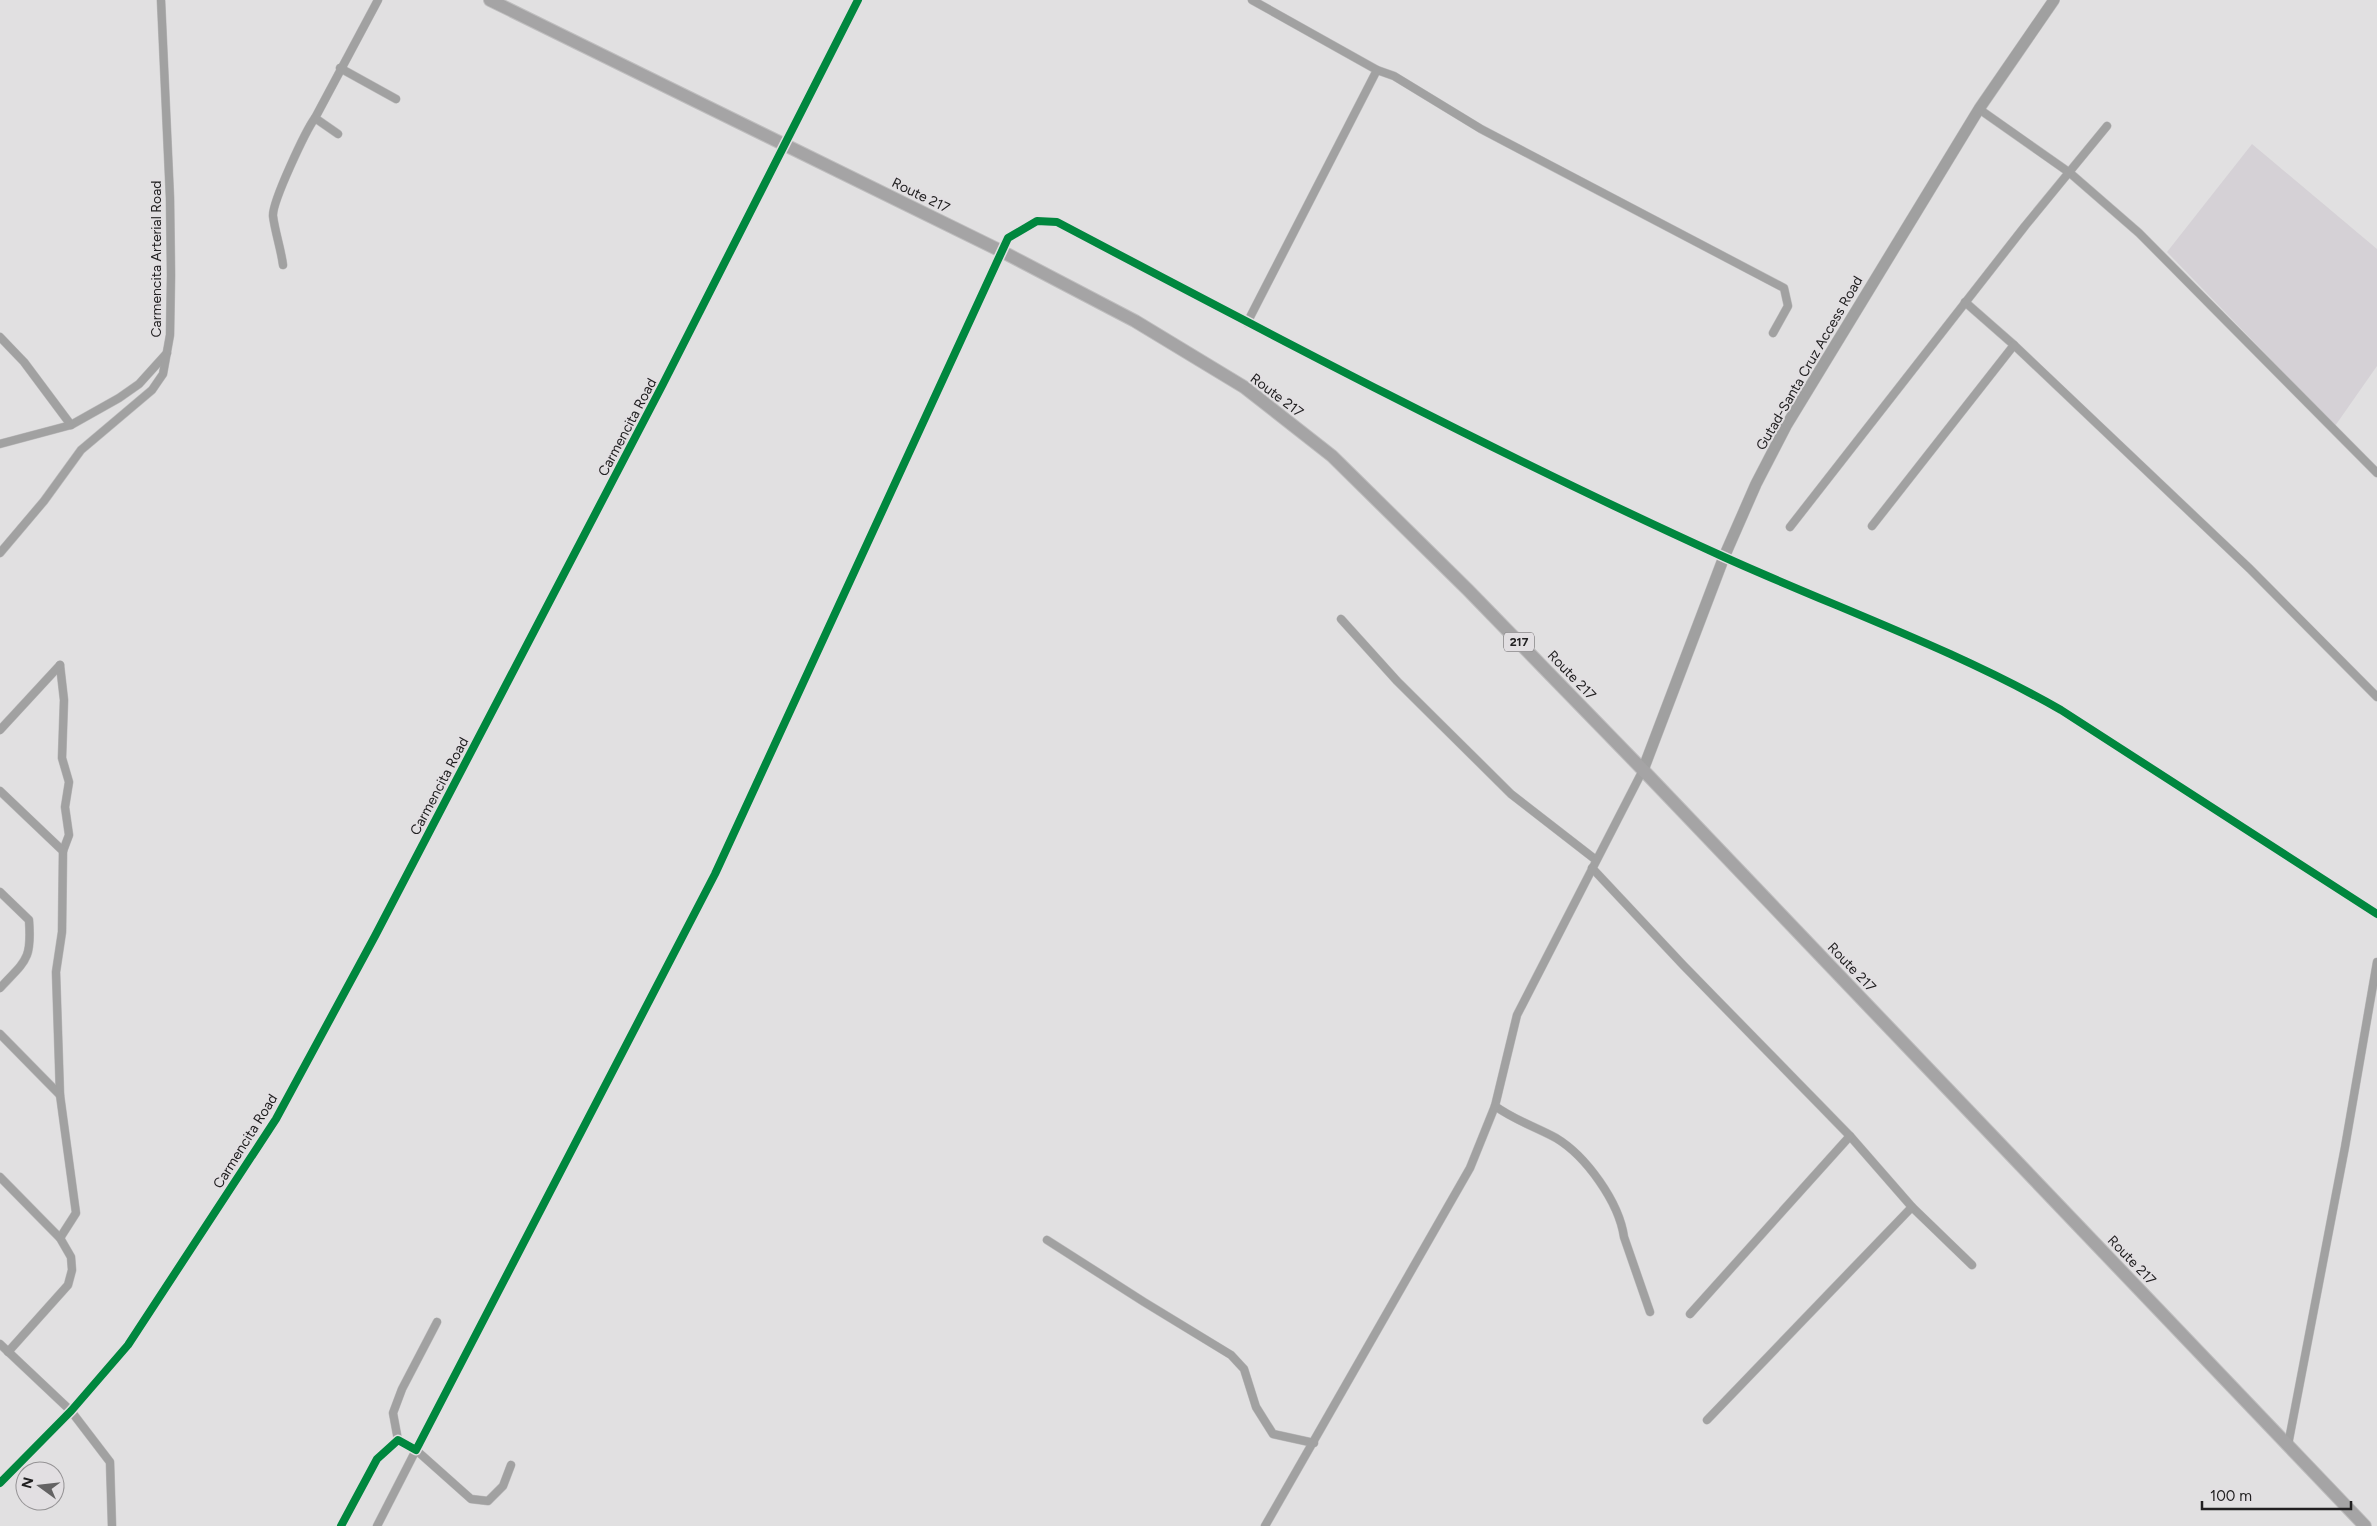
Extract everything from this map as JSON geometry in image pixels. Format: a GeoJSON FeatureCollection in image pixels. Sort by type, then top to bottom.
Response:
{"type":"FeatureCollection","features":[{"type":"Feature","properties":{"kind":"main road","name":"Route 217"},"geometry":{"type":"LineString","coordinates":[[490,0],[1003,252],[1135,321],[1244,387],[1332,456],[1468,590],[1643,770],[2366,1526]]}},
{"type":"Feature","properties":{"kind":"main road","name":"Gutad-Santa Cruz Access Road"},"geometry":{"type":"LineString","coordinates":[[1643,770],[1724,557],[1756,484],[1786,426],[1979,109],[2054,0]]}},
{"type":"Feature","properties":{"kind":"street","name":"Carmencita Arterial Road"},"geometry":{"type":"LineString","coordinates":[[0,444],[71,424],[119,398],[139,384],[168,351],[170,198],[161,0]]}},
{"type":"Feature","properties":{"kind":"street"},"geometry":{"type":"LineString","coordinates":[[283,265],[273,214],[280,186],[293,164],[308,127],[315,118],[378,0]]}},
{"type":"Feature","properties":{"kind":"street","name":"Carmencita Road"},"geometry":{"type":"LineString","coordinates":[[0,1483],[71,1411],[128,1346],[276,1119],[375,936],[659,392],[858,0]]}},
{"type":"Feature","properties":{"kind":"street"},"geometry":{"type":"LineString","coordinates":[[1252,0],[1377,70],[1394,76],[1481,129],[1784,288],[1788,306],[1773,333]]}},
{"type":"Feature","properties":{"kind":"street"},"geometry":{"type":"LineString","coordinates":[[340,68],[396,99]]}},
{"type":"Feature","properties":{"kind":"street"},"geometry":{"type":"LineString","coordinates":[[1248,323],[1377,70]]}},
{"type":"Feature","properties":{"kind":"street"},"geometry":{"type":"LineString","coordinates":[[1979,109],[2070,174],[2139,233],[2377,473]]}},
{"type":"Feature","properties":{"kind":"street"},"geometry":{"type":"LineString","coordinates":[[315,118],[338,134]]}},
{"type":"Feature","properties":{"kind":"street"},"geometry":{"type":"LineString","coordinates":[[1790,527],[1965,302],[2107,126]]}},
{"type":"Feature","properties":{"kind":"street"},"geometry":{"type":"LineString","coordinates":[[377,1526],[715,874],[1008,238],[1037,221],[1056,222],[1248,323],[1484,443],[1724,557],[1971,662],[2030,692],[2062,710],[2377,914]]}},
{"type":"Feature","properties":{"kind":"street"},"geometry":{"type":"LineString","coordinates":[[1965,302],[2014,345],[2250,570],[2377,697]]}},
{"type":"Feature","properties":{"kind":"street"},"geometry":{"type":"LineString","coordinates":[[0,337],[24,362],[71,424]]}},
{"type":"Feature","properties":{"kind":"street"},"geometry":{"type":"LineString","coordinates":[[1872,526],[2014,345]]}},
{"type":"Feature","properties":{"kind":"street"},"geometry":{"type":"LineString","coordinates":[[0,554],[44,501],[81,450],[152,390],[164,374],[168,351]]}},
{"type":"Feature","properties":{"kind":"street"},"geometry":{"type":"LineString","coordinates":[[1341,619],[1397,681],[1512,794],[1594,864],[1684,966],[1850,1136],[1912,1207],[1972,1265]]}},
{"type":"Feature","properties":{"kind":"street"},"geometry":{"type":"LineString","coordinates":[[0,730],[60,665],[64,700],[62,758],[69,782],[65,807],[68,835],[63,851],[62,932],[56,972],[60,1095],[76,1213],[60,1238]]}},
{"type":"Feature","properties":{"kind":"street"},"geometry":{"type":"LineString","coordinates":[[1265,1526],[1314,1444],[1470,1168],[1495,1106],[1517,1015],[1643,770]]}},
{"type":"Feature","properties":{"kind":"street"},"geometry":{"type":"LineString","coordinates":[[0,791],[63,851]]}},
{"type":"Feature","properties":{"kind":"street"},"geometry":{"type":"LineString","coordinates":[[0,892],[29,920],[31,946],[24,962],[0,988]]}},
{"type":"Feature","properties":{"kind":"street"},"geometry":{"type":"LineString","coordinates":[[2288,1444],[2377,962]]}},
{"type":"Feature","properties":{"kind":"street"},"geometry":{"type":"LineString","coordinates":[[0,1034],[60,1095]]}},
{"type":"Feature","properties":{"kind":"street"},"geometry":{"type":"LineString","coordinates":[[1495,1106],[1508,1115],[1557,1139],[1580,1156],[1591,1170],[1617,1211],[1650,1312]]}},
{"type":"Feature","properties":{"kind":"street"},"geometry":{"type":"LineString","coordinates":[[1690,1314],[1850,1136]]}},
{"type":"Feature","properties":{"kind":"street"},"geometry":{"type":"LineString","coordinates":[[0,1177],[60,1238],[71,1257],[72,1270],[68,1285],[8,1352]]}},
{"type":"Feature","properties":{"kind":"street"},"geometry":{"type":"LineString","coordinates":[[1707,1420],[1912,1207]]}},
{"type":"Feature","properties":{"kind":"street"},"geometry":{"type":"LineString","coordinates":[[1047,1240],[1231,1355],[1244,1370],[1256,1407],[1273,1434],[1314,1444]]}},
{"type":"Feature","properties":{"kind":"street"},"geometry":{"type":"LineString","coordinates":[[398,1440],[393,1413],[402,1389],[437,1322]]}},
{"type":"Feature","properties":{"kind":"street"},"geometry":{"type":"LineString","coordinates":[[0,1344],[71,1411],[110,1462],[112,1526]]}},
{"type":"Feature","properties":{"kind":"street"},"geometry":{"type":"LineString","coordinates":[[398,1440],[416,1450],[471,1500],[488,1501],[503,1486],[511,1465]]}},
{"type":"Feature","properties":{"kind":"street"},"geometry":{"type":"LineString","coordinates":[[341,1526],[377,1460],[398,1440]]}},
{"type":"Feature","properties":{"kind":"shaded area"},"geometry":{"type":"Polygon","coordinates":[[[2252,144],[2377,249],[2377,366],[2335,426],[2167,252],[2252,144]]]}},
{"type":"Feature","properties":{"kind":"cycle path"},"geometry":{"type":"LineString","coordinates":[[0,1483],[71,1411],[128,1345],[276,1119],[375,936],[663,384],[858,0]]}},
{"type":"Feature","properties":{"kind":"cycle path"},"geometry":{"type":"LineString","coordinates":[[341,1526],[377,1459],[398,1440],[416,1450],[715,874],[1008,238],[1037,221],[1057,222],[1388,394],[1639,518],[1767,576],[1937,648],[2020,688],[2061,710],[2377,914]]}}]}
